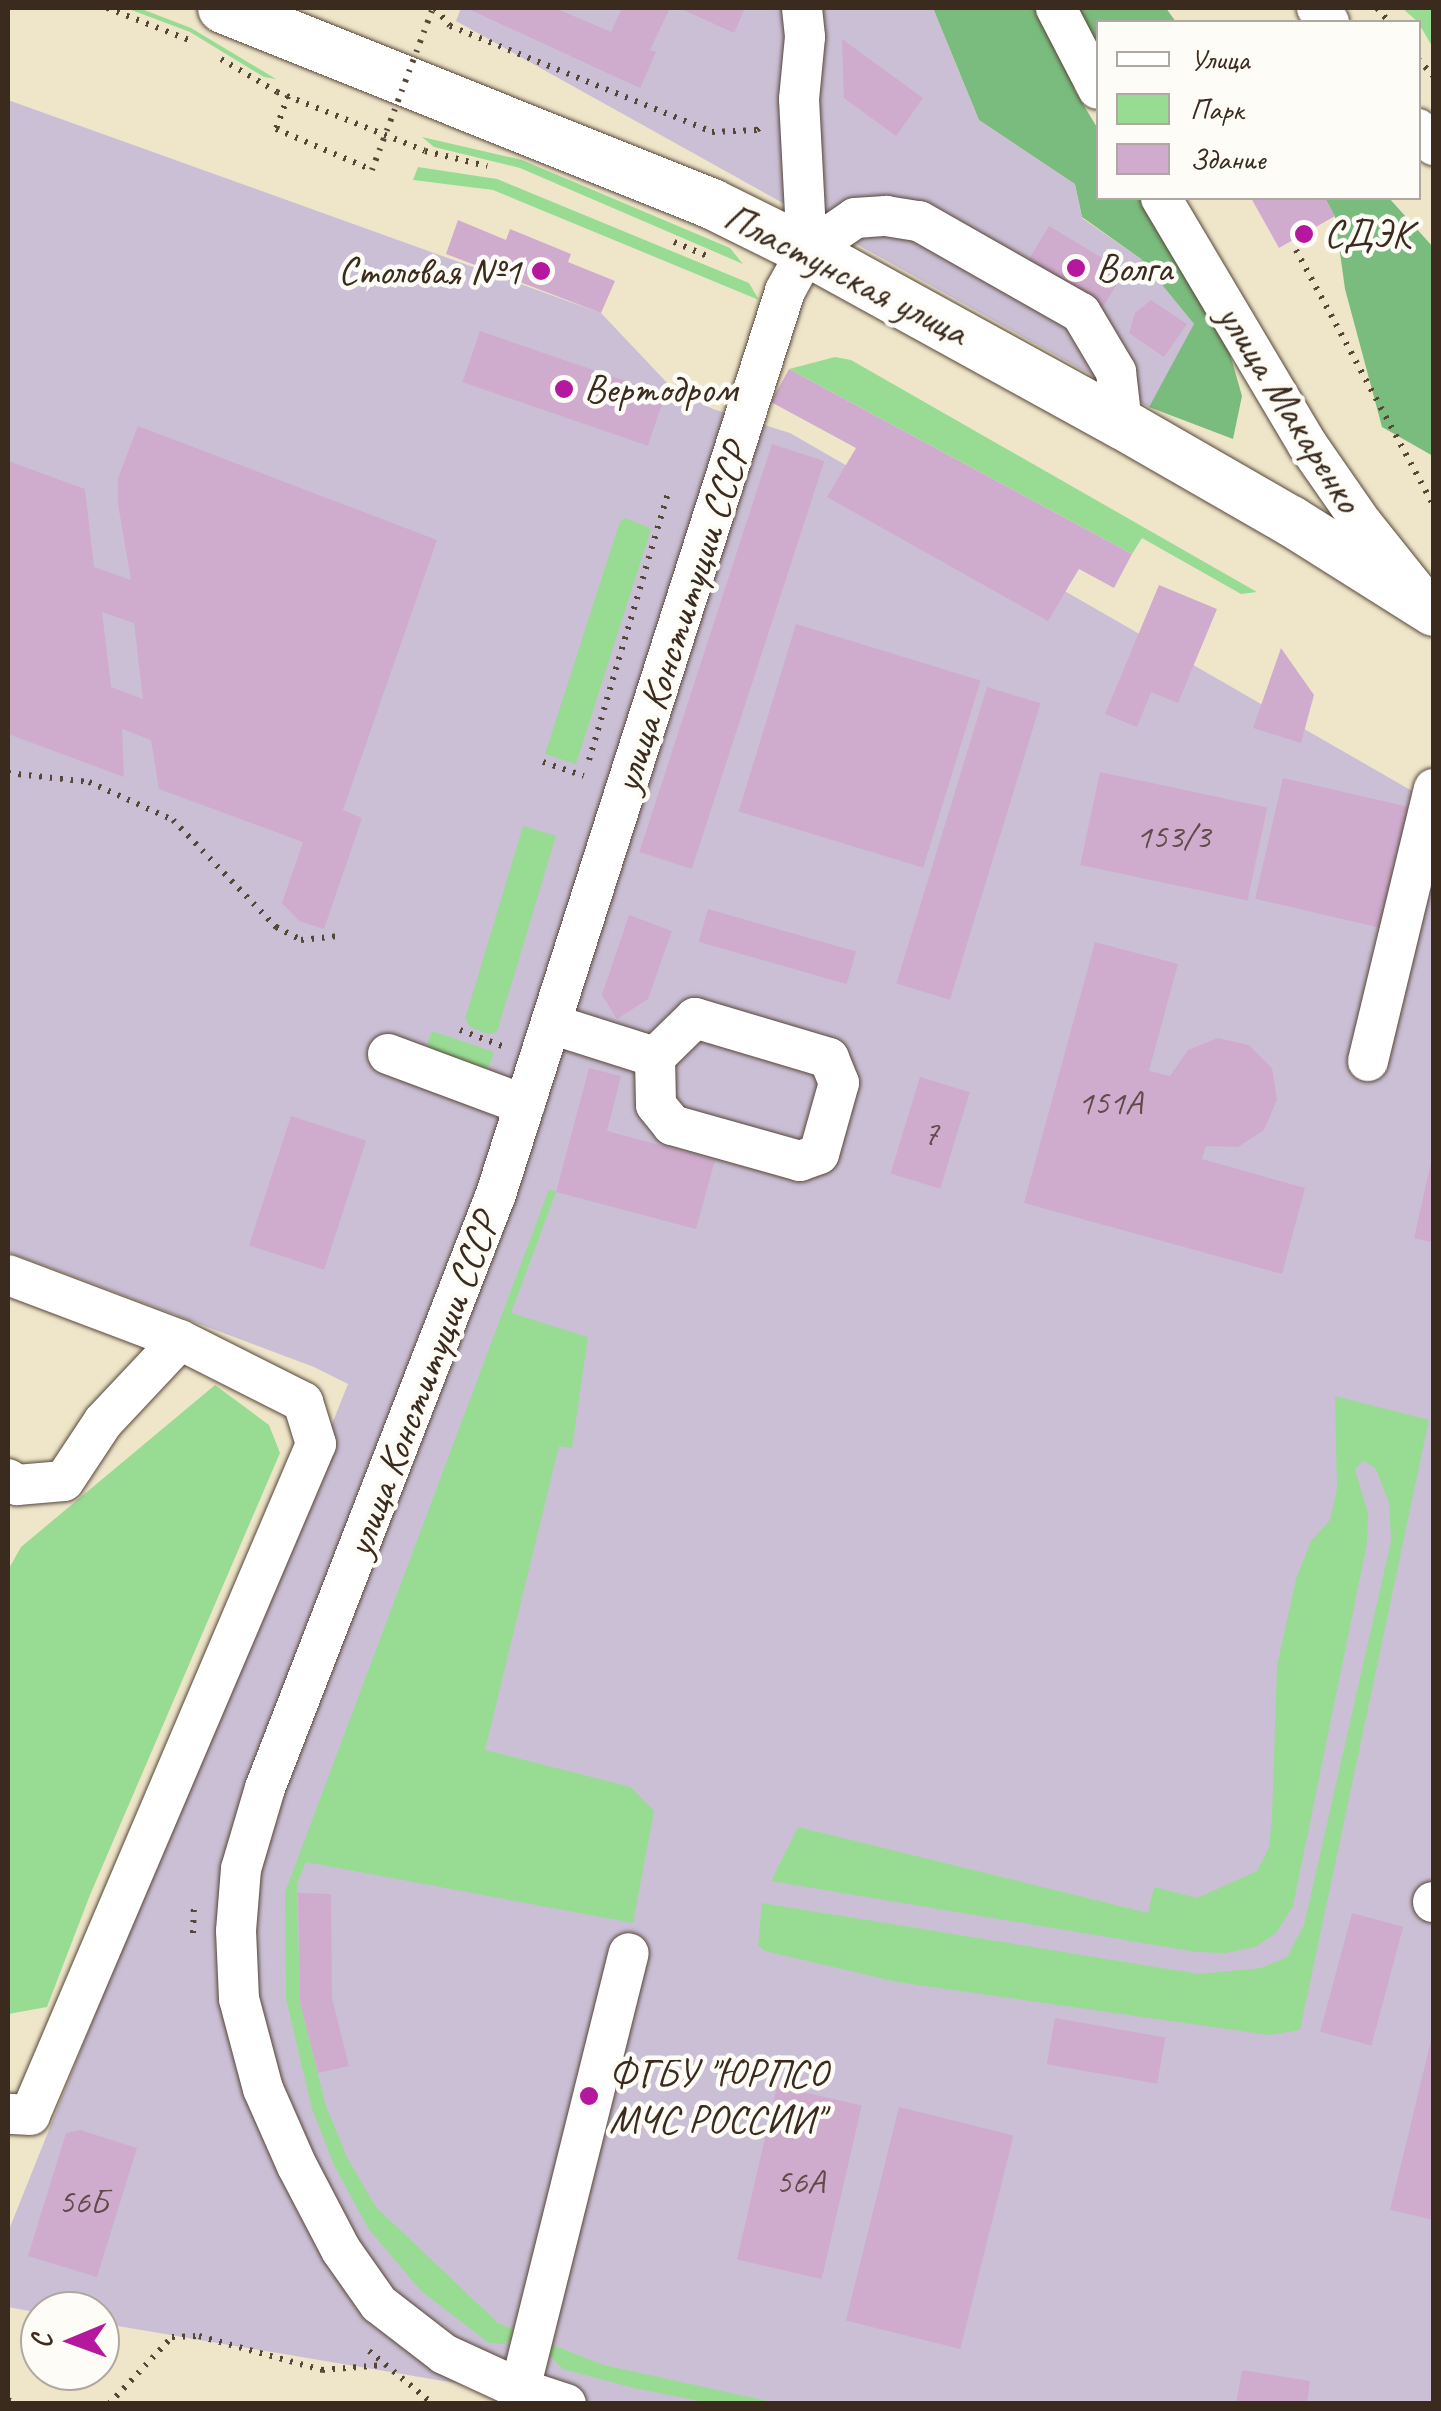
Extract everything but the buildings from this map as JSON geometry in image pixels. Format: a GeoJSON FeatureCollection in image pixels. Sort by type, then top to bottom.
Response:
{"type":"FeatureCollection","features":[{"type":"Feature","properties":{"kind":"main road","name":"Пластунская улица"},"geometry":{"type":"LineString","coordinates":[[212,27],[694,196],[807,250],[1122,424],[1290,521],[1433,611]]}},
{"type":"Feature","properties":{"kind":"street"},"geometry":{"type":"LineString","coordinates":[[802,8],[805,37],[799,99],[807,250]]}},
{"type":"Feature","properties":{"kind":"street"},"geometry":{"type":"LineString","coordinates":[[1056,8],[1096,85]]}},
{"type":"Feature","properties":{"kind":"street","name":"улица Макаренко"},"geometry":{"type":"LineString","coordinates":[[1162,200],[1307,444],[1362,523],[1433,611]]}},
{"type":"Feature","properties":{"kind":"street"},"geometry":{"type":"LineString","coordinates":[[807,250],[855,218],[886,216],[920,221],[1081,314],[1116,372],[1122,424]]}},
{"type":"Feature","properties":{"kind":"street","name":"улица Конституции СССР"},"geometry":{"type":"LineString","coordinates":[[566,2404],[520,2389],[444,2354],[380,2304],[341,2250],[263,2089],[240,1999],[236,1931],[241,1869],[265,1788],[496,1194],[785,291],[807,250]]}},
{"type":"Feature","properties":{"kind":"street"},"geometry":{"type":"LineString","coordinates":[[1368,1060],[1434,789]]}},
{"type":"Feature","properties":{"kind":"street"},"geometry":{"type":"LineString","coordinates":[[695,1018],[829,1058],[839,1084],[819,1154],[800,1162],[672,1125],[656,1104],[655,1058],[695,1018]]}},
{"type":"Feature","properties":{"kind":"street"},"geometry":{"type":"LineString","coordinates":[[551,1024],[655,1058]]}},
{"type":"Feature","properties":{"kind":"street"},"geometry":{"type":"LineString","coordinates":[[388,1054],[525,1105]]}},
{"type":"Feature","properties":{"kind":"street"},"geometry":{"type":"LineString","coordinates":[[8,1275],[180,1340],[304,1402],[316,1444],[30,2116],[8,2114]]}},
{"type":"Feature","properties":{"kind":"street"},"geometry":{"type":"LineString","coordinates":[[8,1479],[17,1485],[64,1481],[104,1422],[180,1340]]}},
{"type":"Feature","properties":{"kind":"street"},"geometry":{"type":"LineString","coordinates":[[520,2389],[629,1953]]}},
{"type":"Feature","properties":{"kind":"path"},"geometry":{"type":"LineString","coordinates":[[107,8],[212,27]]}},
{"type":"Feature","properties":{"kind":"path"},"geometry":{"type":"LineString","coordinates":[[288,96],[276,129],[372,170],[434,8],[450,26],[712,132],[757,130],[766,122]]}},
{"type":"Feature","properties":{"kind":"path"},"geometry":{"type":"LineString","coordinates":[[216,56],[288,96],[425,150],[502,170]]}},
{"type":"Feature","properties":{"kind":"path"},"geometry":{"type":"LineString","coordinates":[[666,238],[721,262]]}},
{"type":"Feature","properties":{"kind":"path"},"geometry":{"type":"LineString","coordinates":[[1296,250],[1434,506]]}},
{"type":"Feature","properties":{"kind":"path"},"geometry":{"type":"LineString","coordinates":[[543,762],[584,776]]}},
{"type":"Feature","properties":{"kind":"path"},"geometry":{"type":"LineString","coordinates":[[8,772],[89,782],[173,820],[276,927],[302,940],[338,936]]}},
{"type":"Feature","properties":{"kind":"path"},"geometry":{"type":"LineString","coordinates":[[460,1030],[504,1046]]}},
{"type":"Feature","properties":{"kind":"path"},"geometry":{"type":"LineString","coordinates":[[108,2404],[172,2337],[199,2336],[322,2370],[444,2354]]}},
{"type":"Feature","properties":{"kind":"path"},"geometry":{"type":"LineString","coordinates":[[8,2400],[16,2404]]}},
{"type":"Feature","properties":{"kind":"shaded area"},"geometry":{"type":"Polygon","coordinates":[[[461,8],[933,8],[979,120],[1075,184],[1082,218],[1141,259],[1195,325],[1149,407],[456,21],[461,8]]]}},
{"type":"Feature","properties":{"kind":"shaded area"},"geometry":{"type":"Polygon","coordinates":[[[8,100],[601,313],[672,388],[713,409],[790,433],[1433,803],[1433,2403],[573,2403],[120,2326],[120,2291],[20,2291],[20,2309],[8,2307],[8,2232],[348,1384],[314,1367],[8,1252],[8,100]]]}},
{"type":"Feature","properties":{"kind":"green space"},"geometry":{"type":"Polygon","coordinates":[[[126,8],[139,8],[191,28],[276,79],[264,77],[190,32],[126,8]]]}},
{"type":"Feature","properties":{"kind":"green space"},"geometry":{"type":"Polygon","coordinates":[[[933,8],[1166,8],[1175,20],[1096,20],[1096,78],[1074,89],[1096,126],[1096,200],[1141,200],[1226,340],[1242,396],[1233,439],[1149,407],[1194,324],[1141,259],[1082,217],[1075,184],[979,120],[933,8]]]}},
{"type":"Feature","properties":{"kind":"green space"},"geometry":{"type":"Polygon","coordinates":[[[1402,8],[1433,8],[1433,48],[1421,20],[1402,8]]]}},
{"type":"Feature","properties":{"kind":"green space"},"geometry":{"type":"Polygon","coordinates":[[[422,137],[522,160],[730,248],[743,264],[520,168],[434,147],[422,137]]]}},
{"type":"Feature","properties":{"kind":"green space"},"geometry":{"type":"Polygon","coordinates":[[[418,167],[497,179],[749,283],[759,300],[493,190],[413,180],[418,167]]]}},
{"type":"Feature","properties":{"kind":"green space"},"geometry":{"type":"Polygon","coordinates":[[[1326,200],[1391,200],[1433,247],[1433,456],[1382,427],[1345,289],[1335,217],[1326,200]]]}},
{"type":"Feature","properties":{"kind":"green space"},"geometry":{"type":"Polygon","coordinates":[[[835,357],[851,360],[1257,592],[1241,594],[1142,538],[1132,554],[789,369],[835,357]]]}},
{"type":"Feature","properties":{"kind":"green space"},"geometry":{"type":"Polygon","coordinates":[[[626,518],[651,529],[576,764],[545,754],[620,521],[626,518]]]}},
{"type":"Feature","properties":{"kind":"green space"},"geometry":{"type":"Polygon","coordinates":[[[523,826],[556,836],[497,1032],[488,1034],[470,1027],[465,1019],[523,826]]]}},
{"type":"Feature","properties":{"kind":"green space"},"geometry":{"type":"Polygon","coordinates":[[[432,1031],[494,1052],[489,1066],[484,1069],[425,1051],[432,1031]]]}},
{"type":"Feature","properties":{"kind":"green space"},"geometry":{"type":"Polygon","coordinates":[[[549,1189],[556,1192],[511,1313],[588,1337],[572,1448],[559,1446],[485,1750],[631,1787],[654,1811],[633,1923],[306,1862],[297,1883],[300,2002],[326,2106],[347,2157],[376,2207],[498,2323],[521,2332],[505,2344],[489,2343],[421,2291],[368,2228],[334,2165],[312,2109],[286,1999],[285,1892],[549,1189]]]}},
{"type":"Feature","properties":{"kind":"green space"},"geometry":{"type":"Polygon","coordinates":[[[215,1385],[269,1425],[280,1453],[90,1895],[47,2007],[8,2014],[8,1570],[21,1547],[215,1385]]]}},
{"type":"Feature","properties":{"kind":"green space"},"geometry":{"type":"Polygon","coordinates":[[[1335,1396],[1429,1420],[1300,2030],[1269,2035],[897,1982],[765,1951],[758,1945],[762,1903],[1199,1974],[1261,1968],[1287,1957],[1304,1925],[1391,1541],[1389,1503],[1376,1469],[1363,1460],[1355,1469],[1368,1514],[1367,1543],[1293,1906],[1276,1933],[1255,1947],[1225,1953],[1197,1952],[771,1881],[798,1827],[1148,1913],[1154,1887],[1197,1898],[1257,1871],[1269,1847],[1272,1817],[1277,1666],[1296,1579],[1311,1541],[1330,1520],[1337,1488],[1335,1396]]]}},
{"type":"Feature","properties":{"kind":"green space"},"geometry":{"type":"Polygon","coordinates":[[[550,2344],[604,2365],[776,2403],[709,2403],[634,2388],[563,2369],[549,2355],[550,2344]]]}},
{"type":"Feature","properties":{"kind":"place","name":"СДЭК"},"geometry":{"type":"Point","coordinates":[1304,234]}},
{"type":"Feature","properties":{"kind":"place","name":"Волга"},"geometry":{"type":"Point","coordinates":[1076,268]}},
{"type":"Feature","properties":{"kind":"place","name":"Столовая №1"},"geometry":{"type":"Point","coordinates":[541,271]}},
{"type":"Feature","properties":{"kind":"place","name":"Вертодром"},"geometry":{"type":"Point","coordinates":[564,389]}},
{"type":"Feature","properties":{"kind":"place","name":"ФГБУ \"ЮРПСО МЧС РОССИИ\""},"geometry":{"type":"Point","coordinates":[589,2096]}}]}
